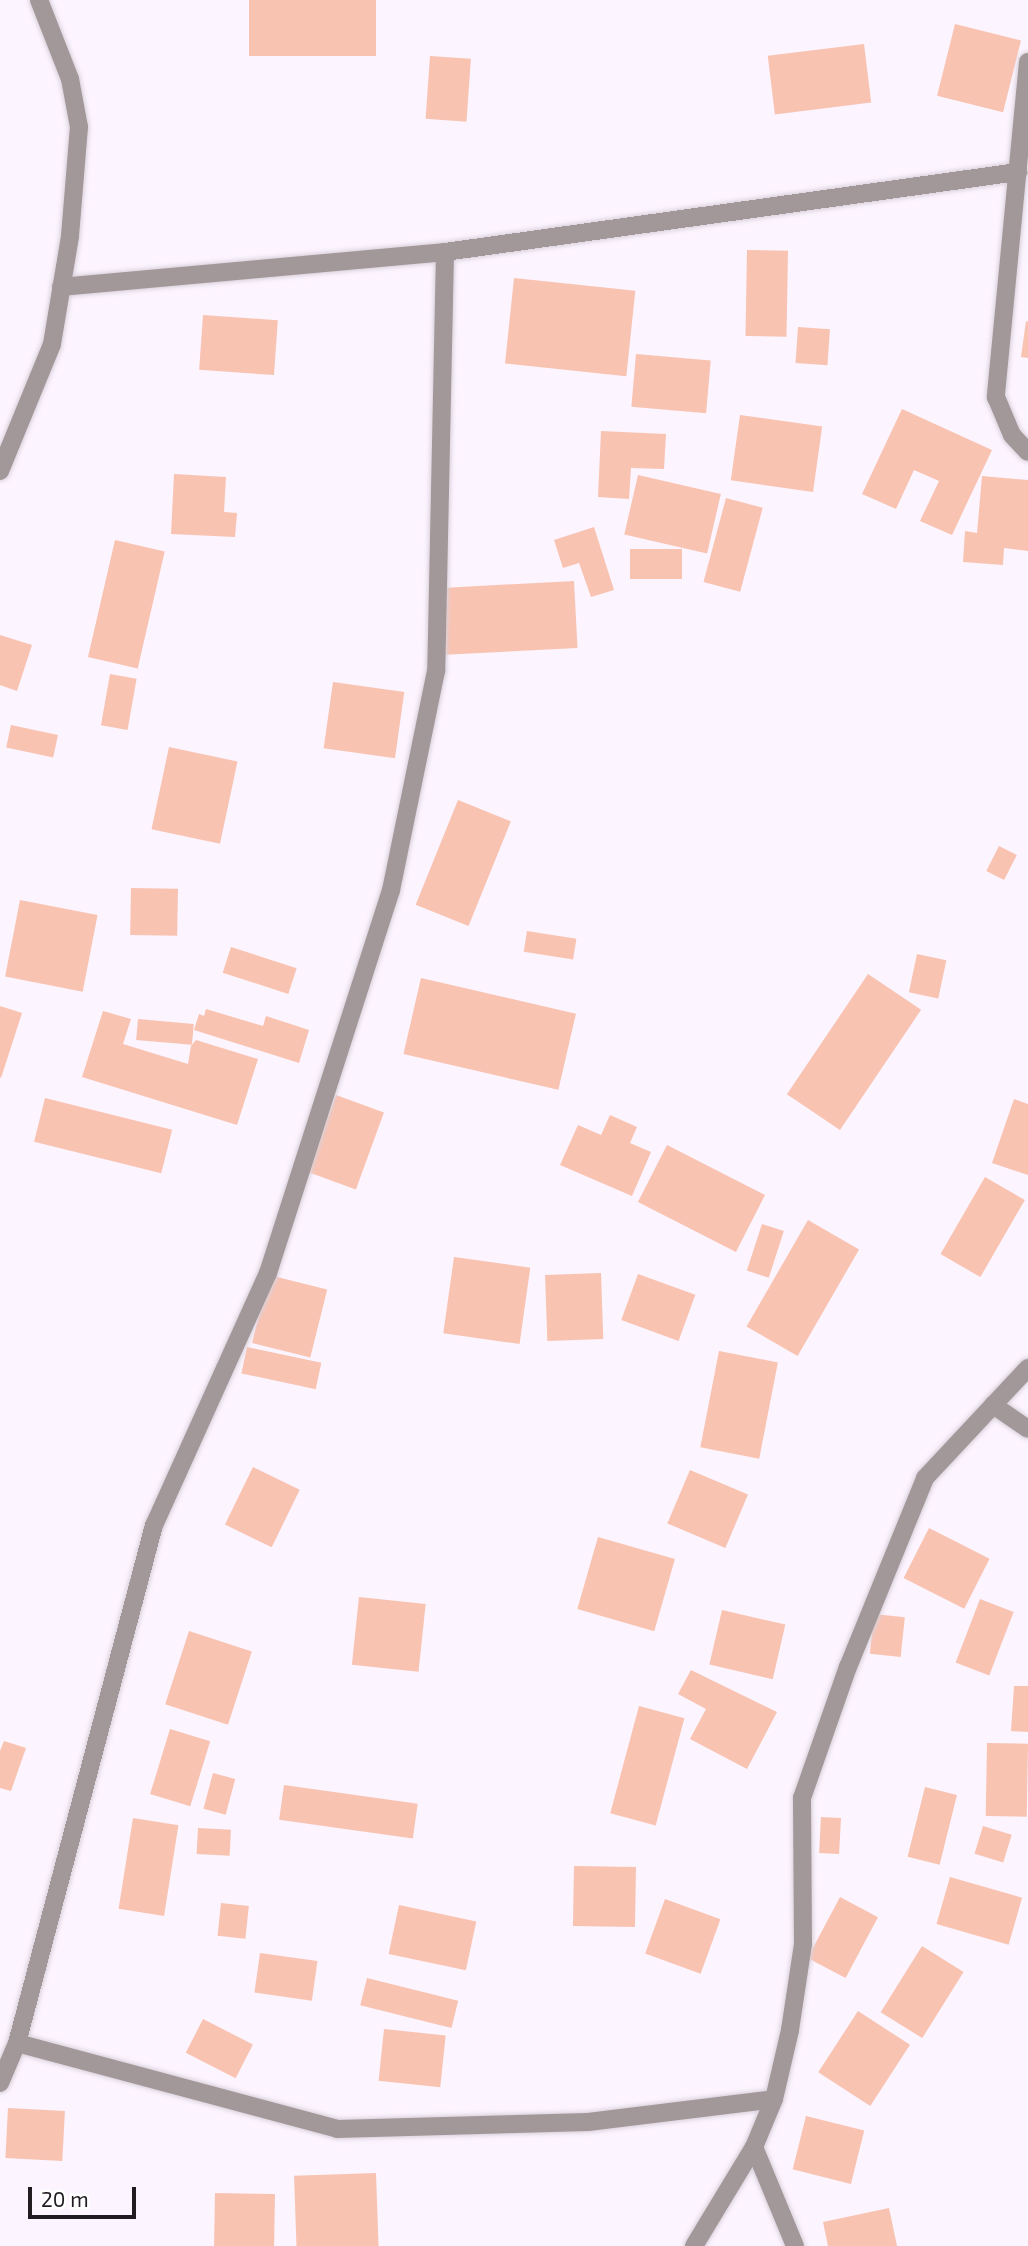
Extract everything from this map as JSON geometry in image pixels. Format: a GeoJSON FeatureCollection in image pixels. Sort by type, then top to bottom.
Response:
{"type":"FeatureCollection","features":[{"type":"Feature","properties":{"kind":"street"},"geometry":{"type":"LineString","coordinates":[[0,471],[52,344],[70,236],[79,127],[70,79],[39,0]]}},
{"type":"Feature","properties":{"kind":"street"},"geometry":{"type":"LineString","coordinates":[[1028,62],[996,397],[1013,435],[1028,452]]}},
{"type":"Feature","properties":{"kind":"street"},"geometry":{"type":"LineString","coordinates":[[61,287],[445,252],[1018,172]]}},
{"type":"Feature","properties":{"kind":"street"},"geometry":{"type":"LineString","coordinates":[[0,2083],[17,2043],[155,1525],[268,1272],[391,890],[436,671],[445,252]]}},
{"type":"Feature","properties":{"kind":"street"},"geometry":{"type":"LineString","coordinates":[[694,2246],[754,2147],[774,2099],[790,2030],[803,1944],[802,1798],[848,1667],[925,1478],[1028,1368]]}},
{"type":"Feature","properties":{"kind":"street"},"geometry":{"type":"LineString","coordinates":[[993,1405],[1028,1429]]}},
{"type":"Feature","properties":{"kind":"street"},"geometry":{"type":"LineString","coordinates":[[17,2043],[337,2129],[588,2122],[774,2099]]}},
{"type":"Feature","properties":{"kind":"street"},"geometry":{"type":"LineString","coordinates":[[754,2147],[795,2246]]}},
{"type":"Feature","properties":{"kind":"building"},"geometry":{"type":"Polygon","coordinates":[[[249,0],[376,0],[376,56],[249,56],[249,0]]]}},
{"type":"Feature","properties":{"kind":"building"},"geometry":{"type":"Polygon","coordinates":[[[955,24],[1021,40],[1003,112],[937,96],[955,24]]]}},
{"type":"Feature","properties":{"kind":"building"},"geometry":{"type":"Polygon","coordinates":[[[864,44],[871,103],[775,114],[768,56],[864,44]]]}},
{"type":"Feature","properties":{"kind":"building"},"geometry":{"type":"Polygon","coordinates":[[[430,56],[471,59],[467,122],[426,119],[430,56]]]}},
{"type":"Feature","properties":{"kind":"building"},"geometry":{"type":"Polygon","coordinates":[[[747,250],[788,251],[786,337],[745,336],[747,250]]]}},
{"type":"Feature","properties":{"kind":"building"},"geometry":{"type":"Polygon","coordinates":[[[514,278],[635,291],[626,376],[505,364],[514,278]]]}},
{"type":"Feature","properties":{"kind":"building"},"geometry":{"type":"Polygon","coordinates":[[[203,315],[278,320],[274,375],[199,370],[203,315]]]}},
{"type":"Feature","properties":{"kind":"building"},"geometry":{"type":"Polygon","coordinates":[[[1026,321],[1028,322],[1028,358],[1021,357],[1026,321]]]}},
{"type":"Feature","properties":{"kind":"building"},"geometry":{"type":"Polygon","coordinates":[[[798,327],[830,329],[827,365],[795,363],[798,327]]]}},
{"type":"Feature","properties":{"kind":"building"},"geometry":{"type":"Polygon","coordinates":[[[636,354],[711,361],[706,413],[631,407],[636,354]]]}},
{"type":"Feature","properties":{"kind":"building"},"geometry":{"type":"Polygon","coordinates":[[[902,409],[992,450],[952,535],[920,521],[939,481],[914,470],[896,509],[862,494],[902,409]]]}},
{"type":"Feature","properties":{"kind":"building"},"geometry":{"type":"Polygon","coordinates":[[[740,415],[822,427],[813,492],[731,480],[740,415]]]}},
{"type":"Feature","properties":{"kind":"building"},"geometry":{"type":"Polygon","coordinates":[[[601,431],[666,434],[664,469],[631,468],[629,499],[598,497],[601,431]]]}},
{"type":"Feature","properties":{"kind":"building"},"geometry":{"type":"Polygon","coordinates":[[[174,474],[226,477],[224,512],[237,513],[235,537],[171,534],[174,474]]]}},
{"type":"Feature","properties":{"kind":"building"},"geometry":{"type":"Polygon","coordinates":[[[638,475],[721,494],[707,554],[624,534],[638,475]]]}},
{"type":"Feature","properties":{"kind":"building"},"geometry":{"type":"Polygon","coordinates":[[[982,476],[1028,480],[1028,551],[1004,548],[1003,565],[963,562],[965,531],[977,533],[982,476]]]}},
{"type":"Feature","properties":{"kind":"building"},"geometry":{"type":"Polygon","coordinates":[[[726,498],[763,508],[740,592],[703,582],[726,498]]]}},
{"type":"Feature","properties":{"kind":"building"},"geometry":{"type":"Polygon","coordinates":[[[594,527],[614,590],[591,597],[579,563],[563,568],[554,540],[594,527]]]}},
{"type":"Feature","properties":{"kind":"building"},"geometry":{"type":"Polygon","coordinates":[[[115,540],[165,551],[138,668],[88,657],[115,540]]]}},
{"type":"Feature","properties":{"kind":"building"},"geometry":{"type":"Polygon","coordinates":[[[630,549],[682,549],[682,579],[630,579],[630,549]]]}},
{"type":"Feature","properties":{"kind":"building"},"geometry":{"type":"Polygon","coordinates":[[[574,581],[578,648],[446,655],[442,588],[574,581]]]}},
{"type":"Feature","properties":{"kind":"building"},"geometry":{"type":"Polygon","coordinates":[[[0,635],[32,645],[17,691],[0,685],[0,635]]]}},
{"type":"Feature","properties":{"kind":"building"},"geometry":{"type":"Polygon","coordinates":[[[110,674],[137,679],[128,730],[101,725],[110,674]]]}},
{"type":"Feature","properties":{"kind":"building"},"geometry":{"type":"Polygon","coordinates":[[[333,682],[404,692],[395,758],[324,748],[333,682]]]}},
{"type":"Feature","properties":{"kind":"building"},"geometry":{"type":"Polygon","coordinates":[[[11,725],[58,735],[53,757],[6,747],[11,725]]]}},
{"type":"Feature","properties":{"kind":"building"},"geometry":{"type":"Polygon","coordinates":[[[169,747],[237,762],[220,844],[152,829],[169,747]]]}},
{"type":"Feature","properties":{"kind":"building"},"geometry":{"type":"Polygon","coordinates":[[[458,800],[511,821],[469,926],[416,905],[458,800]]]}},
{"type":"Feature","properties":{"kind":"building"},"geometry":{"type":"Polygon","coordinates":[[[999,846],[1017,855],[1004,880],[986,871],[999,846]]]}},
{"type":"Feature","properties":{"kind":"building"},"geometry":{"type":"Polygon","coordinates":[[[131,888],[178,889],[177,936],[130,935],[131,888]]]}},
{"type":"Feature","properties":{"kind":"building"},"geometry":{"type":"Polygon","coordinates":[[[20,900],[98,915],[83,992],[5,977],[20,900]]]}},
{"type":"Feature","properties":{"kind":"building"},"geometry":{"type":"Polygon","coordinates":[[[527,931],[576,939],[573,960],[524,952],[527,931]]]}},
{"type":"Feature","properties":{"kind":"building"},"geometry":{"type":"Polygon","coordinates":[[[231,947],[297,968],[288,994],[223,973],[231,947]]]}},
{"type":"Feature","properties":{"kind":"building"},"geometry":{"type":"Polygon","coordinates":[[[917,954],[946,960],[938,998],[909,992],[917,954]]]}},
{"type":"Feature","properties":{"kind":"building"},"geometry":{"type":"Polygon","coordinates":[[[868,974],[921,1010],[840,1130],[787,1094],[868,974]]]}},
{"type":"Feature","properties":{"kind":"building"},"geometry":{"type":"Polygon","coordinates":[[[421,978],[576,1014],[558,1090],[403,1054],[421,978]]]}},
{"type":"Feature","properties":{"kind":"building"},"geometry":{"type":"Polygon","coordinates":[[[0,1006],[22,1013],[1,1078],[0,1077],[0,1006]]]}},
{"type":"Feature","properties":{"kind":"building"},"geometry":{"type":"Polygon","coordinates":[[[206,1009],[263,1026],[266,1016],[309,1030],[299,1063],[194,1030],[199,1014],[204,1016],[206,1009]]]}},
{"type":"Feature","properties":{"kind":"building"},"geometry":{"type":"Polygon","coordinates":[[[103,1011],[131,1019],[123,1044],[188,1064],[191,1046],[196,1040],[258,1059],[237,1125],[82,1077],[103,1011]]]}},
{"type":"Feature","properties":{"kind":"building"},"geometry":{"type":"Polygon","coordinates":[[[138,1019],[194,1024],[192,1045],[136,1040],[138,1019]]]}},
{"type":"Feature","properties":{"kind":"building"},"geometry":{"type":"Polygon","coordinates":[[[336,1095],[384,1112],[356,1189],[308,1172],[336,1095]]]}},
{"type":"Feature","properties":{"kind":"building"},"geometry":{"type":"Polygon","coordinates":[[[45,1098],[172,1130],[161,1173],[34,1142],[45,1098]]]}},
{"type":"Feature","properties":{"kind":"building"},"geometry":{"type":"Polygon","coordinates":[[[1014,1099],[1028,1104],[1028,1175],[992,1163],[1014,1099]]]}},
{"type":"Feature","properties":{"kind":"building"},"geometry":{"type":"Polygon","coordinates":[[[610,1115],[637,1127],[630,1143],[651,1152],[632,1196],[560,1165],[578,1125],[601,1135],[610,1115]]]}},
{"type":"Feature","properties":{"kind":"building"},"geometry":{"type":"Polygon","coordinates":[[[667,1145],[765,1195],[736,1252],[638,1202],[667,1145]]]}},
{"type":"Feature","properties":{"kind":"building"},"geometry":{"type":"Polygon","coordinates":[[[985,1177],[1025,1200],[980,1277],[940,1254],[985,1177]]]}},
{"type":"Feature","properties":{"kind":"building"},"geometry":{"type":"Polygon","coordinates":[[[808,1220],[859,1250],[798,1356],[746,1327],[808,1220]]]}},
{"type":"Feature","properties":{"kind":"building"},"geometry":{"type":"Polygon","coordinates":[[[762,1224],[784,1231],[769,1278],[747,1271],[762,1224]]]}},
{"type":"Feature","properties":{"kind":"building"},"geometry":{"type":"Polygon","coordinates":[[[454,1257],[530,1268],[520,1344],[443,1333],[454,1257]]]}},
{"type":"Feature","properties":{"kind":"building"},"geometry":{"type":"Polygon","coordinates":[[[601,1273],[603,1339],[547,1341],[545,1275],[601,1273]]]}},
{"type":"Feature","properties":{"kind":"building"},"geometry":{"type":"Polygon","coordinates":[[[638,1274],[695,1295],[679,1341],[621,1320],[638,1274]]]}},
{"type":"Feature","properties":{"kind":"building"},"geometry":{"type":"Polygon","coordinates":[[[269,1275],[327,1290],[310,1357],[252,1343],[269,1275]]]}},
{"type":"Feature","properties":{"kind":"building"},"geometry":{"type":"Polygon","coordinates":[[[247,1347],[321,1363],[316,1389],[241,1373],[247,1347]]]}},
{"type":"Feature","properties":{"kind":"building"},"geometry":{"type":"Polygon","coordinates":[[[719,1351],[778,1362],[759,1459],[700,1447],[719,1351]]]}},
{"type":"Feature","properties":{"kind":"building"},"geometry":{"type":"Polygon","coordinates":[[[253,1467],[300,1490],[272,1547],[225,1525],[253,1467]]]}},
{"type":"Feature","properties":{"kind":"building"},"geometry":{"type":"Polygon","coordinates":[[[690,1470],[748,1495],[725,1548],[667,1523],[690,1470]]]}},
{"type":"Feature","properties":{"kind":"building"},"geometry":{"type":"Polygon","coordinates":[[[929,1528],[990,1559],[964,1609],[904,1578],[929,1528]]]}},
{"type":"Feature","properties":{"kind":"building"},"geometry":{"type":"Polygon","coordinates":[[[598,1537],[675,1559],[654,1631],[577,1609],[598,1537]]]}},
{"type":"Feature","properties":{"kind":"building"},"geometry":{"type":"Polygon","coordinates":[[[359,1597],[426,1604],[419,1672],[352,1665],[359,1597]]]}},
{"type":"Feature","properties":{"kind":"building"},"geometry":{"type":"Polygon","coordinates":[[[980,1599],[1014,1612],[989,1675],[956,1662],[980,1599]]]}},
{"type":"Feature","properties":{"kind":"building"},"geometry":{"type":"Polygon","coordinates":[[[722,1610],[785,1625],[773,1679],[709,1665],[722,1610]]]}},
{"type":"Feature","properties":{"kind":"building"},"geometry":{"type":"Polygon","coordinates":[[[874,1614],[905,1617],[901,1657],[870,1654],[874,1614]]]}},
{"type":"Feature","properties":{"kind":"building"},"geometry":{"type":"Polygon","coordinates":[[[189,1631],[252,1651],[228,1725],[165,1704],[189,1631]]]}},
{"type":"Feature","properties":{"kind":"building"},"geometry":{"type":"Polygon","coordinates":[[[691,1670],[777,1712],[747,1769],[690,1739],[706,1709],[678,1694],[691,1670]]]}},
{"type":"Feature","properties":{"kind":"building"},"geometry":{"type":"Polygon","coordinates":[[[1014,1686],[1028,1686],[1028,1732],[1011,1731],[1014,1686]]]}},
{"type":"Feature","properties":{"kind":"building"},"geometry":{"type":"Polygon","coordinates":[[[639,1706],[684,1718],[656,1825],[610,1813],[639,1706]]]}},
{"type":"Feature","properties":{"kind":"building"},"geometry":{"type":"Polygon","coordinates":[[[170,1729],[210,1741],[190,1806],[150,1794],[170,1729]]]}},
{"type":"Feature","properties":{"kind":"building"},"geometry":{"type":"Polygon","coordinates":[[[4,1741],[26,1748],[11,1791],[0,1788],[0,1751],[4,1741]]]}},
{"type":"Feature","properties":{"kind":"building"},"geometry":{"type":"Polygon","coordinates":[[[987,1743],[1028,1744],[1027,1817],[986,1816],[987,1743]]]}},
{"type":"Feature","properties":{"kind":"building"},"geometry":{"type":"Polygon","coordinates":[[[213,1773],[235,1779],[226,1815],[203,1809],[213,1773]]]}},
{"type":"Feature","properties":{"kind":"building"},"geometry":{"type":"Polygon","coordinates":[[[284,1785],[418,1804],[413,1838],[279,1820],[284,1785]]]}},
{"type":"Feature","properties":{"kind":"building"},"geometry":{"type":"Polygon","coordinates":[[[925,1787],[957,1795],[940,1865],[908,1857],[925,1787]]]}},
{"type":"Feature","properties":{"kind":"building"},"geometry":{"type":"Polygon","coordinates":[[[821,1817],[841,1818],[839,1854],[819,1853],[821,1817]]]}},
{"type":"Feature","properties":{"kind":"building"},"geometry":{"type":"Polygon","coordinates":[[[133,1818],[178,1825],[164,1916],[119,1909],[133,1818]]]}},
{"type":"Feature","properties":{"kind":"building"},"geometry":{"type":"Polygon","coordinates":[[[983,1826],[1012,1835],[1003,1863],[975,1854],[983,1826]]]}},
{"type":"Feature","properties":{"kind":"building"},"geometry":{"type":"Polygon","coordinates":[[[198,1828],[231,1830],[230,1856],[197,1854],[198,1828]]]}},
{"type":"Feature","properties":{"kind":"building"},"geometry":{"type":"Polygon","coordinates":[[[574,1866],[636,1867],[635,1927],[573,1926],[574,1866]]]}},
{"type":"Feature","properties":{"kind":"building"},"geometry":{"type":"Polygon","coordinates":[[[950,1877],[1022,1898],[1009,1945],[936,1924],[950,1877]]]}},
{"type":"Feature","properties":{"kind":"building"},"geometry":{"type":"Polygon","coordinates":[[[840,1897],[878,1917],[846,1978],[808,1958],[840,1897]]]}},
{"type":"Feature","properties":{"kind":"building"},"geometry":{"type":"Polygon","coordinates":[[[665,1899],[720,1919],[701,1974],[645,1954],[665,1899]]]}},
{"type":"Feature","properties":{"kind":"building"},"geometry":{"type":"Polygon","coordinates":[[[221,1903],[249,1906],[245,1939],[218,1936],[221,1903]]]}},
{"type":"Feature","properties":{"kind":"building"},"geometry":{"type":"Polygon","coordinates":[[[399,1905],[476,1921],[466,1970],[389,1954],[399,1905]]]}},
{"type":"Feature","properties":{"kind":"building"},"geometry":{"type":"Polygon","coordinates":[[[922,1946],[964,1972],[922,2038],[881,2012],[922,1946]]]}},
{"type":"Feature","properties":{"kind":"building"},"geometry":{"type":"Polygon","coordinates":[[[260,1953],[317,1961],[312,2001],[254,1993],[260,1953]]]}},
{"type":"Feature","properties":{"kind":"building"},"geometry":{"type":"Polygon","coordinates":[[[367,1978],[458,2001],[451,2028],[360,2005],[367,1978]]]}},
{"type":"Feature","properties":{"kind":"building"},"geometry":{"type":"Polygon","coordinates":[[[858,2011],[910,2045],[870,2106],[818,2072],[858,2011]]]}},
{"type":"Feature","properties":{"kind":"building"},"geometry":{"type":"Polygon","coordinates":[[[203,2019],[253,2044],[236,2078],[186,2053],[203,2019]]]}},
{"type":"Feature","properties":{"kind":"building"},"geometry":{"type":"Polygon","coordinates":[[[384,2029],[446,2035],[440,2087],[379,2081],[384,2029]]]}},
{"type":"Feature","properties":{"kind":"building"},"geometry":{"type":"Polygon","coordinates":[[[8,2108],[65,2111],[62,2161],[5,2158],[8,2108]]]}},
{"type":"Feature","properties":{"kind":"building"},"geometry":{"type":"Polygon","coordinates":[[[806,2116],[864,2131],[851,2184],[793,2169],[806,2116]]]}},
{"type":"Feature","properties":{"kind":"building"},"geometry":{"type":"Polygon","coordinates":[[[376,2173],[379,2246],[296,2246],[294,2176],[376,2173]]]}},
{"type":"Feature","properties":{"kind":"building"},"geometry":{"type":"Polygon","coordinates":[[[215,2193],[275,2194],[274,2246],[214,2246],[215,2193]]]}},
{"type":"Feature","properties":{"kind":"building"},"geometry":{"type":"Polygon","coordinates":[[[889,2208],[897,2246],[828,2246],[823,2222],[889,2208]]]}}]}
